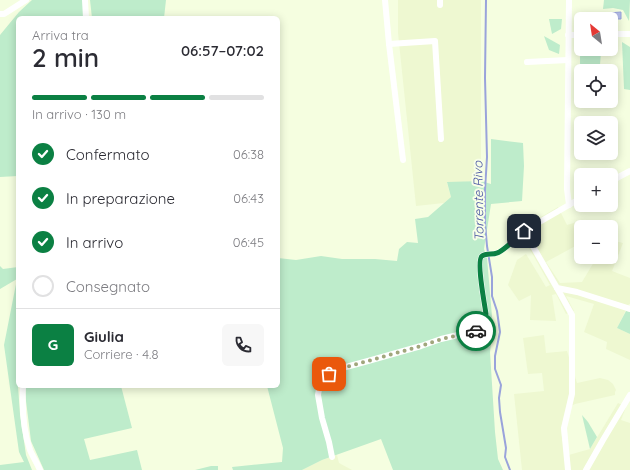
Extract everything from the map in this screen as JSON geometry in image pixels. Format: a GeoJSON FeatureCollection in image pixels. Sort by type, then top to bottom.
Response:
{"type":"FeatureCollection","features":[{"type":"Feature","properties":{"kind":"street"},"geometry":{"type":"LineString","coordinates":[[0,14],[4,14],[26,0]]}},
{"type":"Feature","properties":{"kind":"street"},"geometry":{"type":"LineString","coordinates":[[85,0],[86,16]]}},
{"type":"Feature","properties":{"kind":"street"},"geometry":{"type":"LineString","coordinates":[[385,0],[403,160]]}},
{"type":"Feature","properties":{"kind":"street"},"geometry":{"type":"LineString","coordinates":[[569,0],[567,190],[569,205]]}},
{"type":"Feature","properties":{"kind":"street"},"geometry":{"type":"LineString","coordinates":[[618,34],[630,34]]}},
{"type":"Feature","properties":{"kind":"street"},"geometry":{"type":"LineString","coordinates":[[568,35],[574,35]]}},
{"type":"Feature","properties":{"kind":"street"},"geometry":{"type":"LineString","coordinates":[[389,44],[435,41],[441,139]]}},
{"type":"Feature","properties":{"kind":"street"},"geometry":{"type":"LineString","coordinates":[[527,62],[568,60]]}},
{"type":"Feature","properties":{"kind":"street"},"geometry":{"type":"LineString","coordinates":[[618,177],[630,171]]}},
{"type":"Feature","properties":{"kind":"street"},"geometry":{"type":"LineString","coordinates":[[332,457],[318,395],[320,383],[329,374],[346,367],[442,339],[479,330],[485,320],[486,314],[480,272],[481,256],[496,253],[524,231],[574,202]]}},
{"type":"Feature","properties":{"kind":"street"},"geometry":{"type":"LineString","coordinates":[[524,231],[572,315],[572,394],[564,428],[568,470]]}},
{"type":"Feature","properties":{"kind":"street"},"geometry":{"type":"LineString","coordinates":[[557,288],[577,292],[630,310]]}},
{"type":"Feature","properties":{"kind":"street"},"geometry":{"type":"LineString","coordinates":[[22,388],[22,406],[25,431],[30,449],[40,470]]}},
{"type":"Feature","properties":{"kind":"street"},"geometry":{"type":"LineString","coordinates":[[586,470],[630,395]]}},
{"type":"Feature","properties":{"kind":"shaded area"},"geometry":{"type":"Polygon","coordinates":[[[32,0],[83,0],[84,16],[16,16],[16,176],[0,177],[0,35],[19,12],[32,0]]]}},
{"type":"Feature","properties":{"kind":"shaded area"},"geometry":{"type":"Polygon","coordinates":[[[90,0],[166,0],[164,16],[92,16],[90,0]]]}},
{"type":"Feature","properties":{"kind":"shaded area"},"geometry":{"type":"Polygon","coordinates":[[[398,0],[481,0],[481,181],[447,183],[451,197],[444,203],[416,206],[398,33],[398,0]]]}},
{"type":"Feature","properties":{"kind":"shaded area"},"geometry":{"type":"Polygon","coordinates":[[[604,0],[630,0],[629,21],[623,10],[613,8],[603,9],[604,0]]]}},
{"type":"Feature","properties":{"kind":"shaded area"},"geometry":{"type":"Polygon","coordinates":[[[549,19],[562,19],[561,29],[552,34],[549,19]]]}},
{"type":"Feature","properties":{"kind":"shaded area"},"geometry":{"type":"Polygon","coordinates":[[[544,36],[560,45],[559,54],[549,50],[544,36]]]}},
{"type":"Feature","properties":{"kind":"shaded area"},"geometry":{"type":"Polygon","coordinates":[[[622,42],[630,47],[630,90],[624,89],[622,42]]]}},
{"type":"Feature","properties":{"kind":"shaded area"},"geometry":{"type":"Polygon","coordinates":[[[580,56],[601,56],[600,64],[580,64],[580,56]]]}},
{"type":"Feature","properties":{"kind":"shaded area"},"geometry":{"type":"Polygon","coordinates":[[[491,139],[523,143],[524,166],[522,201],[491,204],[484,249],[487,258],[493,328],[490,352],[495,432],[498,459],[503,470],[393,470],[381,439],[322,460],[302,470],[233,470],[232,467],[282,462],[283,448],[268,388],[280,388],[280,258],[296,260],[321,256],[342,259],[397,261],[399,249],[407,242],[418,243],[415,219],[428,217],[451,197],[447,182],[481,181],[491,184],[491,139]]]}},
{"type":"Feature","properties":{"kind":"shaded area"},"geometry":{"type":"Polygon","coordinates":[[[558,207],[567,225],[574,223],[574,247],[546,262],[560,283],[582,282],[593,264],[615,264],[612,271],[630,278],[630,304],[617,328],[630,334],[630,360],[606,349],[607,342],[584,332],[594,304],[566,296],[574,311],[566,314],[556,294],[552,295],[556,321],[530,320],[531,295],[519,301],[508,285],[517,260],[526,254],[546,287],[550,285],[519,230],[558,207]]]}},
{"type":"Feature","properties":{"kind":"shaded area"},"geometry":{"type":"Polygon","coordinates":[[[618,242],[623,243],[618,256],[618,242]]]}},
{"type":"Feature","properties":{"kind":"shaded area"},"geometry":{"type":"Polygon","coordinates":[[[0,266],[3,269],[16,267],[16,280],[0,289],[0,266]]]}},
{"type":"Feature","properties":{"kind":"shaded area"},"geometry":{"type":"Polygon","coordinates":[[[16,284],[16,388],[18,388],[26,455],[32,470],[0,470],[0,465],[24,462],[19,452],[4,345],[16,284]]]}},
{"type":"Feature","properties":{"kind":"shaded area"},"geometry":{"type":"Polygon","coordinates":[[[626,311],[630,312],[630,334],[617,328],[626,311]]]}},
{"type":"Feature","properties":{"kind":"shaded area"},"geometry":{"type":"Polygon","coordinates":[[[544,335],[546,353],[567,351],[577,383],[600,378],[608,380],[613,384],[616,390],[615,395],[571,406],[568,405],[561,430],[565,456],[590,449],[618,403],[626,407],[621,420],[630,423],[630,470],[522,470],[514,394],[544,391],[542,373],[528,374],[523,338],[544,335]]]}},
{"type":"Feature","properties":{"kind":"shaded area"},"geometry":{"type":"Polygon","coordinates":[[[25,388],[122,388],[132,428],[84,439],[90,460],[137,450],[142,470],[44,470],[31,441],[25,388]]]}},
{"type":"Feature","properties":{"kind":"shaded area"},"geometry":{"type":"Polygon","coordinates":[[[582,415],[597,437],[590,449],[582,415]]]}},
{"type":"Feature","properties":{"kind":"shaded area"},"geometry":{"type":"Polygon","coordinates":[[[337,455],[339,463],[352,470],[302,470],[322,460],[337,455]]]}},
{"type":"Feature","properties":{"kind":"shaded area"},"geometry":{"type":"Polygon","coordinates":[[[218,466],[218,470],[195,470],[218,466]]]}},
{"type":"Feature","properties":{"kind":"water"},"geometry":{"type":"Polygon","coordinates":[[[618,12],[621,12],[621,19],[618,19],[618,12]]]}},
{"type":"Feature","properties":{"kind":"waterway","name":"Torrente Rivo"},"geometry":{"type":"LineString","coordinates":[[486,0],[485,78],[487,157],[485,223],[492,277],[492,296],[497,311],[500,332],[495,356],[495,369],[501,385],[499,398],[500,412],[506,448],[505,457],[510,470]]}},
{"type":"Feature","properties":{"kind":"way so far"},"geometry":{"type":"LineString","coordinates":[[329,374],[346,367],[442,339],[476,331]]}},
{"type":"Feature","properties":{"kind":"route"},"geometry":{"type":"LineString","coordinates":[[476,331],[482,326],[486,314],[480,272],[481,256],[498,253],[524,231]]}}]}
